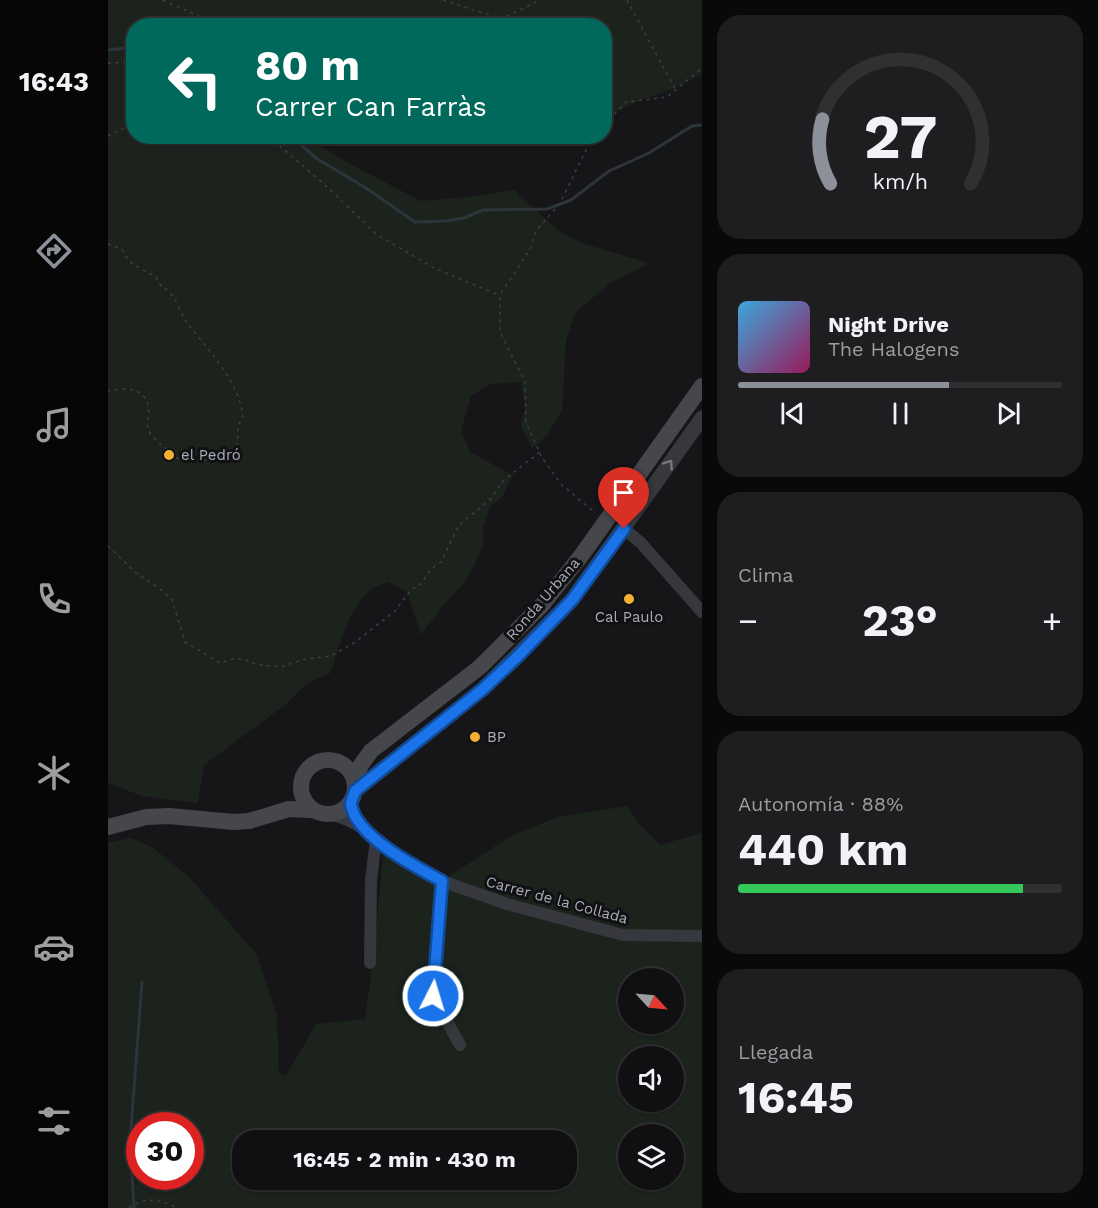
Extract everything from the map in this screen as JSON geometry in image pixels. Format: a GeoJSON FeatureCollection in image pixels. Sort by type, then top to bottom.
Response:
{"type":"FeatureCollection","features":[{"type":"Feature","properties":{"kind":"main road","name":"Ronda Urbana"},"geometry":{"type":"LineString","coordinates":[[331,814],[342,810],[353,791],[361,765],[371,751],[480,667],[542,605],[605,522],[702,386]]}},
{"type":"Feature","properties":{"kind":"main road","name":"Ronda Urbana"},"geometry":{"type":"LineString","coordinates":[[300,787],[305,772],[315,762],[326,759],[339,762],[371,751]]}},
{"type":"Feature","properties":{"kind":"main road"},"geometry":{"type":"LineString","coordinates":[[339,762],[349,769],[353,791]]}},
{"type":"Feature","properties":{"kind":"main road"},"geometry":{"type":"LineString","coordinates":[[300,787],[303,800],[312,810]]}},
{"type":"Feature","properties":{"kind":"main road"},"geometry":{"type":"LineString","coordinates":[[275,813],[287,804],[300,787]]}},
{"type":"Feature","properties":{"kind":"main road"},"geometry":{"type":"LineString","coordinates":[[108,827],[146,817],[169,816],[249,822],[289,809],[331,814]]}},
{"type":"Feature","properties":{"kind":"street"},"geometry":{"type":"LineString","coordinates":[[363,828],[355,817],[353,791],[483,689],[572,600],[702,418]]}},
{"type":"Feature","properties":{"kind":"street"},"geometry":{"type":"LineString","coordinates":[[624,529],[641,543],[702,612]]}},
{"type":"Feature","properties":{"kind":"street"},"geometry":{"type":"LineString","coordinates":[[331,814],[363,828]]}},
{"type":"Feature","properties":{"kind":"street","name":"Carrer de la Collada"},"geometry":{"type":"LineString","coordinates":[[363,828],[376,839],[442,881],[507,904],[623,935],[702,936]]}},
{"type":"Feature","properties":{"kind":"street"},"geometry":{"type":"LineString","coordinates":[[370,963],[371,880],[376,839]]}},
{"type":"Feature","properties":{"kind":"street"},"geometry":{"type":"LineString","coordinates":[[442,881],[433,996],[460,1045]]}},
{"type":"Feature","properties":{"kind":"path"},"geometry":{"type":"LineString","coordinates":[[163,0],[203,18]]}},
{"type":"Feature","properties":{"kind":"path"},"geometry":{"type":"LineString","coordinates":[[443,0],[499,18]]}},
{"type":"Feature","properties":{"kind":"path"},"geometry":{"type":"LineString","coordinates":[[504,18],[540,0]]}},
{"type":"Feature","properties":{"kind":"path"},"geometry":{"type":"LineString","coordinates":[[627,0],[675,90]]}},
{"type":"Feature","properties":{"kind":"path"},"geometry":{"type":"LineString","coordinates":[[108,63],[126,62]]}},
{"type":"Feature","properties":{"kind":"path"},"geometry":{"type":"LineString","coordinates":[[612,116],[626,102],[667,97],[702,68]]}},
{"type":"Feature","properties":{"kind":"path"},"geometry":{"type":"LineString","coordinates":[[108,136],[126,127]]}},
{"type":"Feature","properties":{"kind":"path"},"geometry":{"type":"LineString","coordinates":[[277,144],[324,184],[376,234],[434,268],[500,295]]}},
{"type":"Feature","properties":{"kind":"path"},"geometry":{"type":"LineString","coordinates":[[589,144],[560,203],[536,231],[530,249],[500,295],[500,332],[525,382],[526,422],[540,452],[561,484],[605,522]]}},
{"type":"Feature","properties":{"kind":"path"},"geometry":{"type":"LineString","coordinates":[[108,244],[122,249],[125,258],[134,267],[156,277],[159,286],[171,294],[188,323],[227,372],[242,403],[243,418],[238,425],[237,457],[209,460],[188,459],[180,462],[171,450],[161,447],[149,432],[146,423],[148,405],[143,395],[136,390],[120,389],[108,392]]}},
{"type":"Feature","properties":{"kind":"path"},"geometry":{"type":"LineString","coordinates":[[108,546],[136,573],[163,591],[172,600],[185,642],[220,663],[243,659],[255,664],[281,667],[305,658],[316,659],[331,656],[354,643],[395,611],[411,590],[421,584],[431,569],[441,562],[459,525],[490,499],[501,483],[540,452]]}},
{"type":"Feature","properties":{"kind":"path"},"geometry":{"type":"LineString","coordinates":[[129,1208],[149,1199],[160,1200],[179,1208]]}},
{"type":"Feature","properties":{"kind":"shaded area"},"geometry":{"type":"Polygon","coordinates":[[[108,0],[702,0],[702,74],[671,90],[643,99],[612,114],[612,18],[126,18],[126,144],[318,144],[421,201],[514,190],[556,229],[581,243],[649,263],[609,284],[575,313],[566,341],[562,410],[548,434],[532,449],[521,426],[525,408],[521,382],[490,384],[471,396],[461,431],[470,452],[513,475],[502,497],[490,507],[483,528],[483,546],[475,564],[464,583],[445,603],[421,635],[407,592],[388,582],[377,586],[363,597],[351,617],[330,673],[306,684],[285,705],[204,765],[198,803],[142,796],[108,783],[108,0]]]}},
{"type":"Feature","properties":{"kind":"shaded area"},"geometry":{"type":"Polygon","coordinates":[[[627,806],[641,826],[660,845],[702,833],[702,1208],[108,1208],[108,843],[130,838],[152,847],[189,877],[257,955],[277,1016],[279,1073],[286,1076],[316,1024],[365,1019],[374,955],[383,853],[435,885],[511,836],[558,817],[627,806]]]}},
{"type":"Feature","properties":{"kind":"waterway"},"geometry":{"type":"LineString","coordinates":[[108,50],[126,48]]}},
{"type":"Feature","properties":{"kind":"waterway"},"geometry":{"type":"LineString","coordinates":[[300,144],[316,158],[366,188],[415,222],[446,221],[464,218],[483,210],[547,209],[571,200],[609,171],[649,153],[692,126],[702,125]]}},
{"type":"Feature","properties":{"kind":"waterway"},"geometry":{"type":"LineString","coordinates":[[134,1208],[130,1142],[142,982]]}},
{"type":"Feature","properties":{"kind":"place","name":"el Pedró"},"geometry":{"type":"Point","coordinates":[169,455]}},
{"type":"Feature","properties":{"kind":"place","name":"Cal Paulo"},"geometry":{"type":"Point","coordinates":[629,599]}},
{"type":"Feature","properties":{"kind":"place","name":"BP"},"geometry":{"type":"Point","coordinates":[475,737]}},
{"type":"Feature","properties":{"kind":"route"},"geometry":{"type":"LineString","coordinates":[[433,996],[442,881],[397,854],[363,828],[355,817],[351,802],[355,791],[483,689],[518,656],[572,600],[624,529]]}}]}
